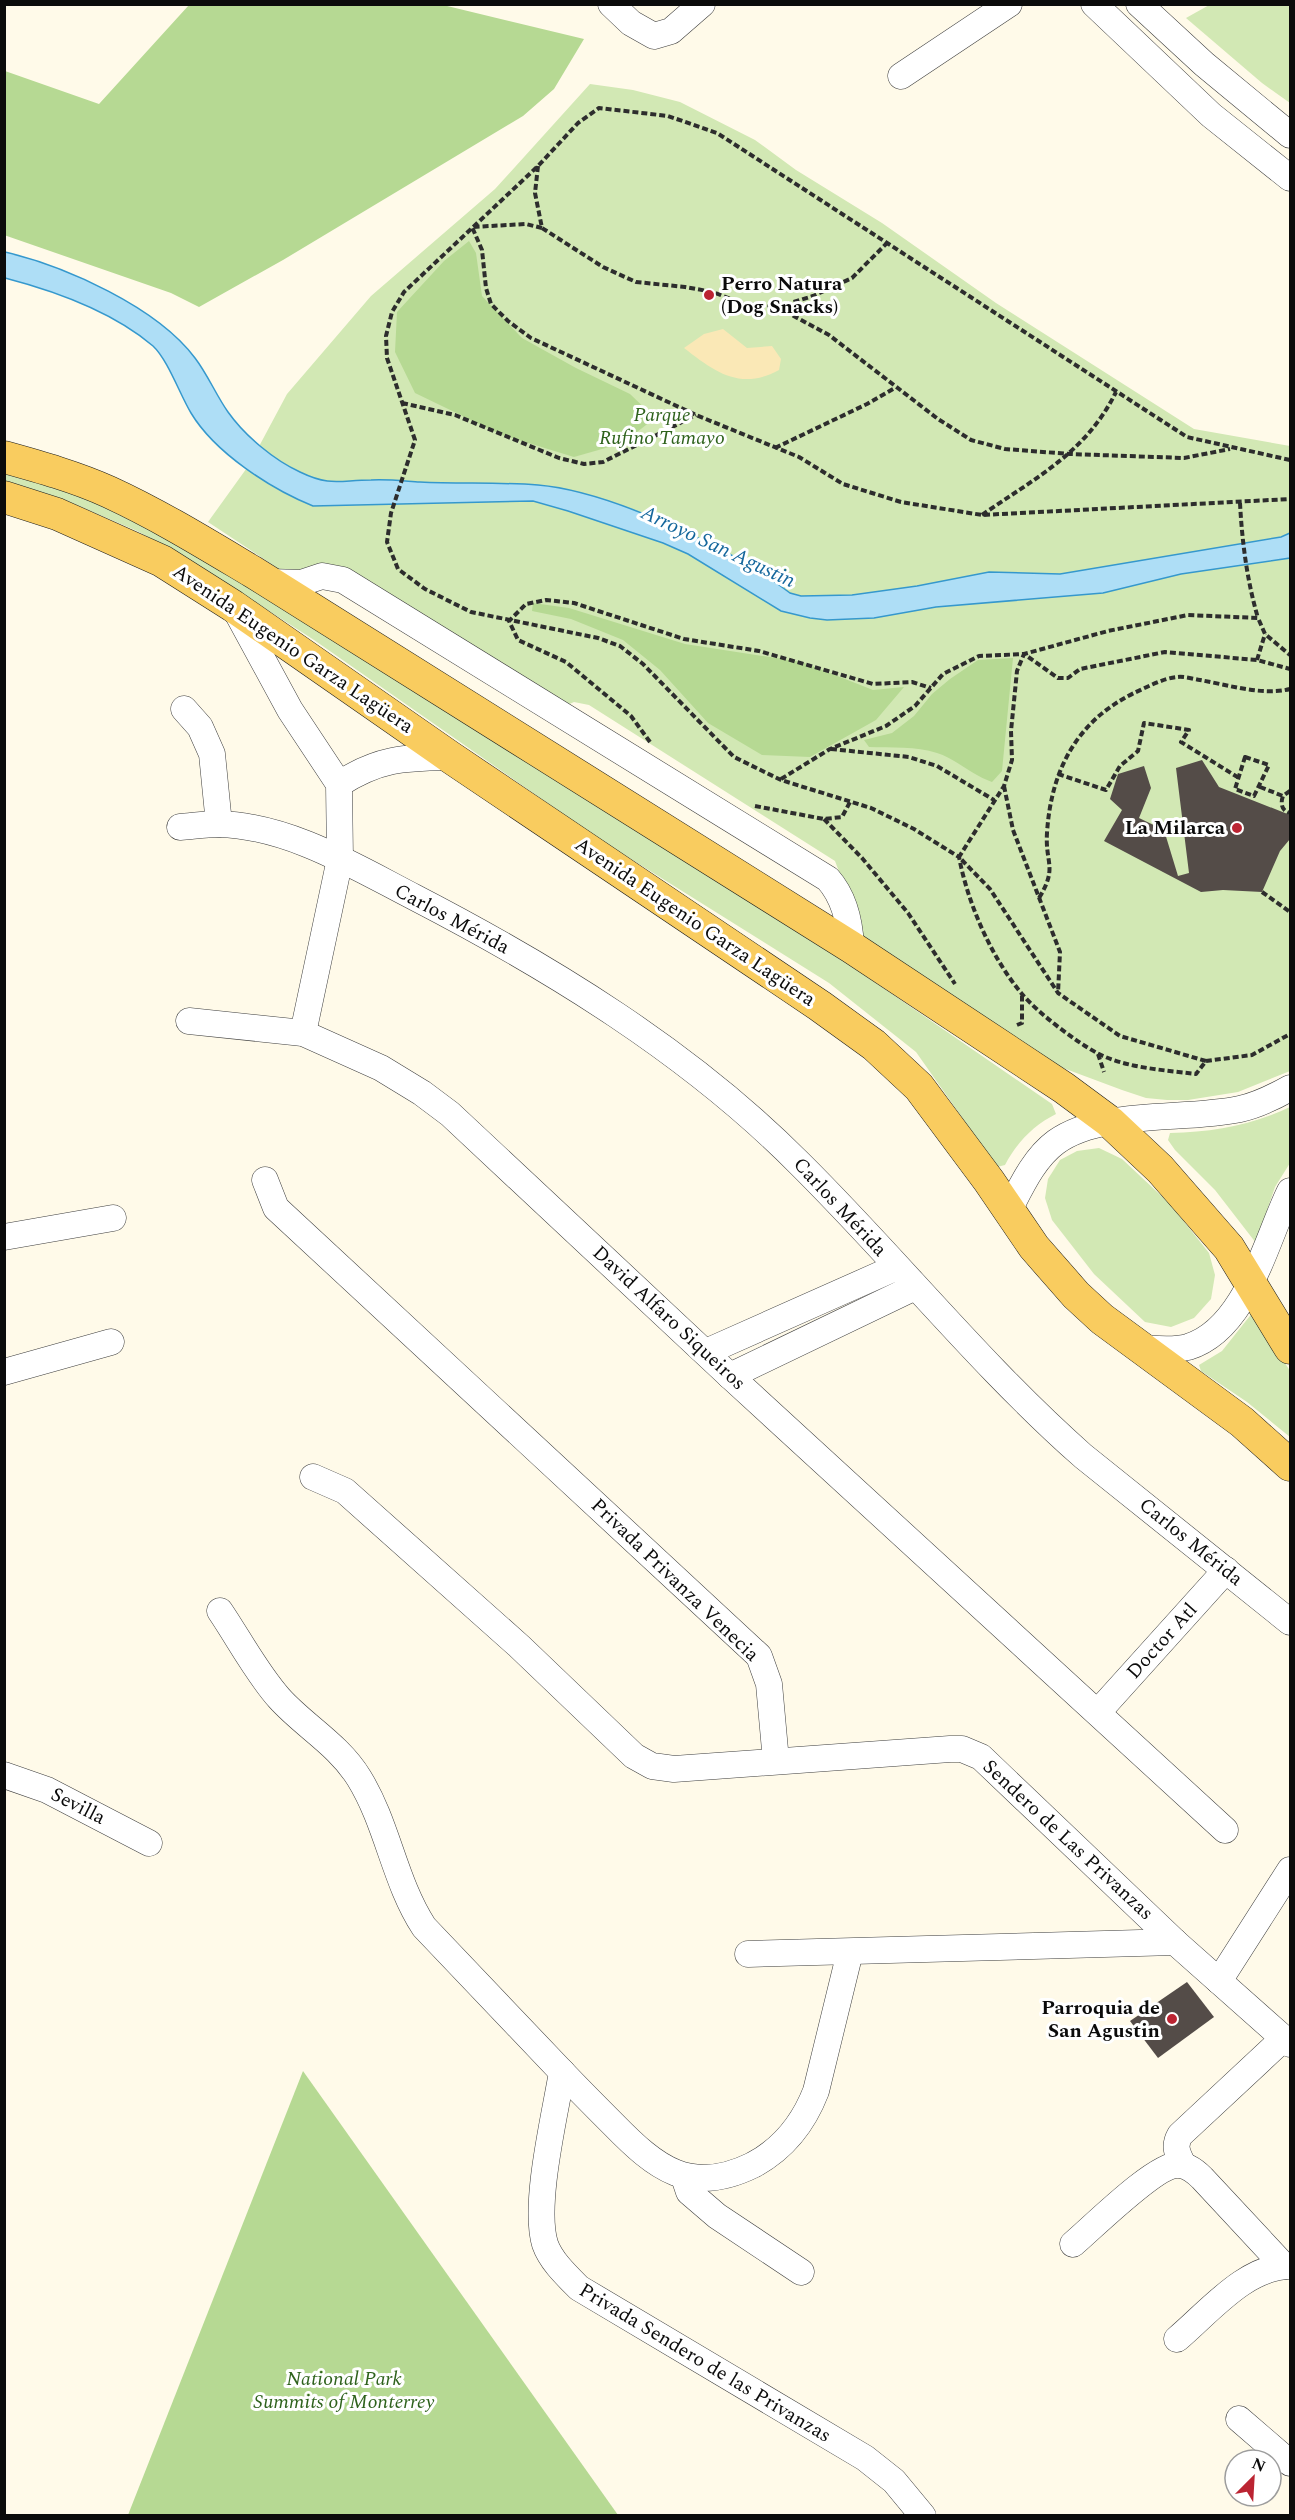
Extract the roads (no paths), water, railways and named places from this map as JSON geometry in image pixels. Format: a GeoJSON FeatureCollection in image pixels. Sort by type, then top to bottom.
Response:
{"type":"FeatureCollection","features":[{"type":"Feature","properties":{"kind":"main road","name":"Avenida Eugenio Garza Lagüera"},"geometry":{"type":"LineString","coordinates":[[4,457],[45,468],[107,491],[159,517],[269,582],[851,947],[1064,1088],[1110,1122],[1160,1169],[1196,1208],[1229,1248],[1290,1348]]}},
{"type":"Feature","properties":{"kind":"main road","name":"Avenida Eugenio Garza Lagüera"},"geometry":{"type":"LineString","coordinates":[[4,497],[57,514],[162,561],[233,606],[450,757],[820,1006],[874,1045],[903,1070],[925,1094],[1034,1247],[1076,1295],[1102,1319],[1242,1422],[1290,1465]]}},
{"type":"Feature","properties":{"kind":"street"},"geometry":{"type":"LineString","coordinates":[[611,4],[631,23],[645,33],[654,36],[671,31],[702,4]]}},
{"type":"Feature","properties":{"kind":"street"},"geometry":{"type":"LineString","coordinates":[[901,76],[1009,4]]}},
{"type":"Feature","properties":{"kind":"street"},"geometry":{"type":"LineString","coordinates":[[1094,4],[1211,115],[1290,178]]}},
{"type":"Feature","properties":{"kind":"street"},"geometry":{"type":"LineString","coordinates":[[1139,4],[1204,64],[1290,135]]}},
{"type":"Feature","properties":{"kind":"street"},"geometry":{"type":"LineString","coordinates":[[269,582],[301,582],[322,576],[343,580],[828,879],[841,900],[850,928],[851,947]]}},
{"type":"Feature","properties":{"kind":"street"},"geometry":{"type":"LineString","coordinates":[[233,606],[290,710],[339,784],[340,859],[303,1033]]}},
{"type":"Feature","properties":{"kind":"street"},"geometry":{"type":"LineString","coordinates":[[184,709],[200,727],[212,754],[219,824]]}},
{"type":"Feature","properties":{"kind":"street"},"geometry":{"type":"LineString","coordinates":[[339,784],[355,773],[386,761],[450,757]]}},
{"type":"Feature","properties":{"kind":"street","name":"Carlos Mérida"},"geometry":{"type":"LineString","coordinates":[[180,827],[219,824],[275,834],[340,859],[513,951],[653,1041],[755,1122],[799,1163],[1051,1428],[1290,1622]]}},
{"type":"Feature","properties":{"kind":"street","name":"David Alfaro Siqueiros"},"geometry":{"type":"LineString","coordinates":[[189,1021],[303,1033],[381,1068],[422,1093],[450,1114],[730,1376],[1225,1830]]}},
{"type":"Feature","properties":{"kind":"street"},"geometry":{"type":"LineString","coordinates":[[1009,1210],[1028,1175],[1055,1143],[1075,1132],[1110,1122],[1241,1109],[1264,1102],[1290,1088]]}},
{"type":"Feature","properties":{"kind":"street","name":"Privada Privanza Venecia"},"geometry":{"type":"LineString","coordinates":[[265,1180],[276,1208],[759,1656],[769,1684],[776,1761]]}},
{"type":"Feature","properties":{"kind":"street"},"geometry":{"type":"LineString","coordinates":[[1142,1348],[1167,1350],[1187,1347],[1204,1340],[1232,1312],[1251,1281],[1269,1244],[1290,1191]]}},
{"type":"Feature","properties":{"kind":"street"},"geometry":{"type":"LineString","coordinates":[[4,1238],[112,1218]]}},
{"type":"Feature","properties":{"kind":"street"},"geometry":{"type":"LineString","coordinates":[[706,1352],[897,1267]]}},
{"type":"Feature","properties":{"kind":"street"},"geometry":{"type":"LineString","coordinates":[[730,1376],[915,1287]]}},
{"type":"Feature","properties":{"kind":"street"},"geometry":{"type":"LineString","coordinates":[[4,1372],[111,1342]]}},
{"type":"Feature","properties":{"kind":"street"},"geometry":{"type":"LineString","coordinates":[[313,1477],[345,1491],[519,1646],[634,1756],[663,1769],[776,1761]]}},
{"type":"Feature","properties":{"kind":"street","name":"Doctor Atl"},"geometry":{"type":"LineString","coordinates":[[1098,1712],[1226,1569]]}},
{"type":"Feature","properties":{"kind":"street"},"geometry":{"type":"LineString","coordinates":[[220,1611],[278,1697],[332,1744],[358,1775],[371,1799],[410,1905],[424,1927],[637,2149],[655,2163],[684,2176],[713,2178],[739,2171],[762,2160],[781,2145],[799,2126],[816,2091],[850,1952]]}},
{"type":"Feature","properties":{"kind":"street","name":"Sendero de Las Privanzas"},"geometry":{"type":"LineString","coordinates":[[776,1761],[941,1749],[962,1749],[971,1752],[995,1768],[1175,1942],[1287,2041]]}},
{"type":"Feature","properties":{"kind":"street","name":"Sevilla"},"geometry":{"type":"LineString","coordinates":[[4,1775],[47,1790],[149,1843]]}},
{"type":"Feature","properties":{"kind":"street"},"geometry":{"type":"LineString","coordinates":[[1219,1981],[1290,1870]]}},
{"type":"Feature","properties":{"kind":"street","name":"Sendero de Las Privanzas"},"geometry":{"type":"LineString","coordinates":[[748,1954],[1175,1942]]}},
{"type":"Feature","properties":{"kind":"street"},"geometry":{"type":"LineString","coordinates":[[1183,2165],[1176,2150],[1176,2143],[1180,2135],[1287,2041]]}},
{"type":"Feature","properties":{"kind":"street","name":"Privada Sendero de las Privanzas"},"geometry":{"type":"LineString","coordinates":[[562,2072],[544,2182],[542,2214],[545,2244],[558,2267],[579,2288],[865,2458],[894,2481],[923,2516]]}},
{"type":"Feature","properties":{"kind":"street"},"geometry":{"type":"LineString","coordinates":[[1073,2244],[1159,2170],[1176,2164],[1183,2165],[1202,2178],[1287,2266]]}},
{"type":"Feature","properties":{"kind":"street"},"geometry":{"type":"LineString","coordinates":[[684,2176],[689,2192],[717,2216],[801,2272]]}},
{"type":"Feature","properties":{"kind":"street"},"geometry":{"type":"LineString","coordinates":[[1178,2339],[1249,2277],[1262,2270],[1287,2266]]}},
{"type":"Feature","properties":{"kind":"street"},"geometry":{"type":"LineString","coordinates":[[1239,2419],[1290,2463]]}},
{"type":"Feature","properties":{"kind":"water"},"geometry":{"type":"Polygon","coordinates":[[[5,252],[29,258],[81,278],[108,291],[158,322],[195,358],[224,405],[243,430],[280,461],[311,477],[336,482],[383,480],[538,485],[600,498],[634,510],[704,541],[737,558],[790,593],[801,596],[852,595],[917,586],[989,572],[1060,574],[1281,537],[1290,533],[1290,558],[1181,574],[1103,593],[936,607],[874,618],[827,620],[781,611],[688,554],[663,543],[533,501],[313,506],[262,480],[214,442],[191,413],[169,369],[153,346],[120,322],[82,304],[5,278],[5,252]]]}},
{"type":"Feature","properties":{"kind":"place","name":"Perro Natura (Dog Snacks)"},"geometry":{"type":"Point","coordinates":[709,295]}},
{"type":"Feature","properties":{"kind":"place","name":"La Milarca"},"geometry":{"type":"Point","coordinates":[1237,828]}},
{"type":"Feature","properties":{"kind":"place","name":"Parroquia de San Agustin"},"geometry":{"type":"Point","coordinates":[1172,2019]}},
{"type":"Feature","properties":{"kind":"park label","name":"Parque Rufino Tamayo"},"geometry":{"type":"Point","coordinates":[662,426]}},
{"type":"Feature","properties":{"kind":"park label","name":"National Park Summits of Monterrey"},"geometry":{"type":"Point","coordinates":[344,2390]}},
{"type":"Feature","properties":{"kind":"water label","name":"Arroyo San Agustin"},"geometry":{"type":"Point","coordinates":[718,547]}}]}
